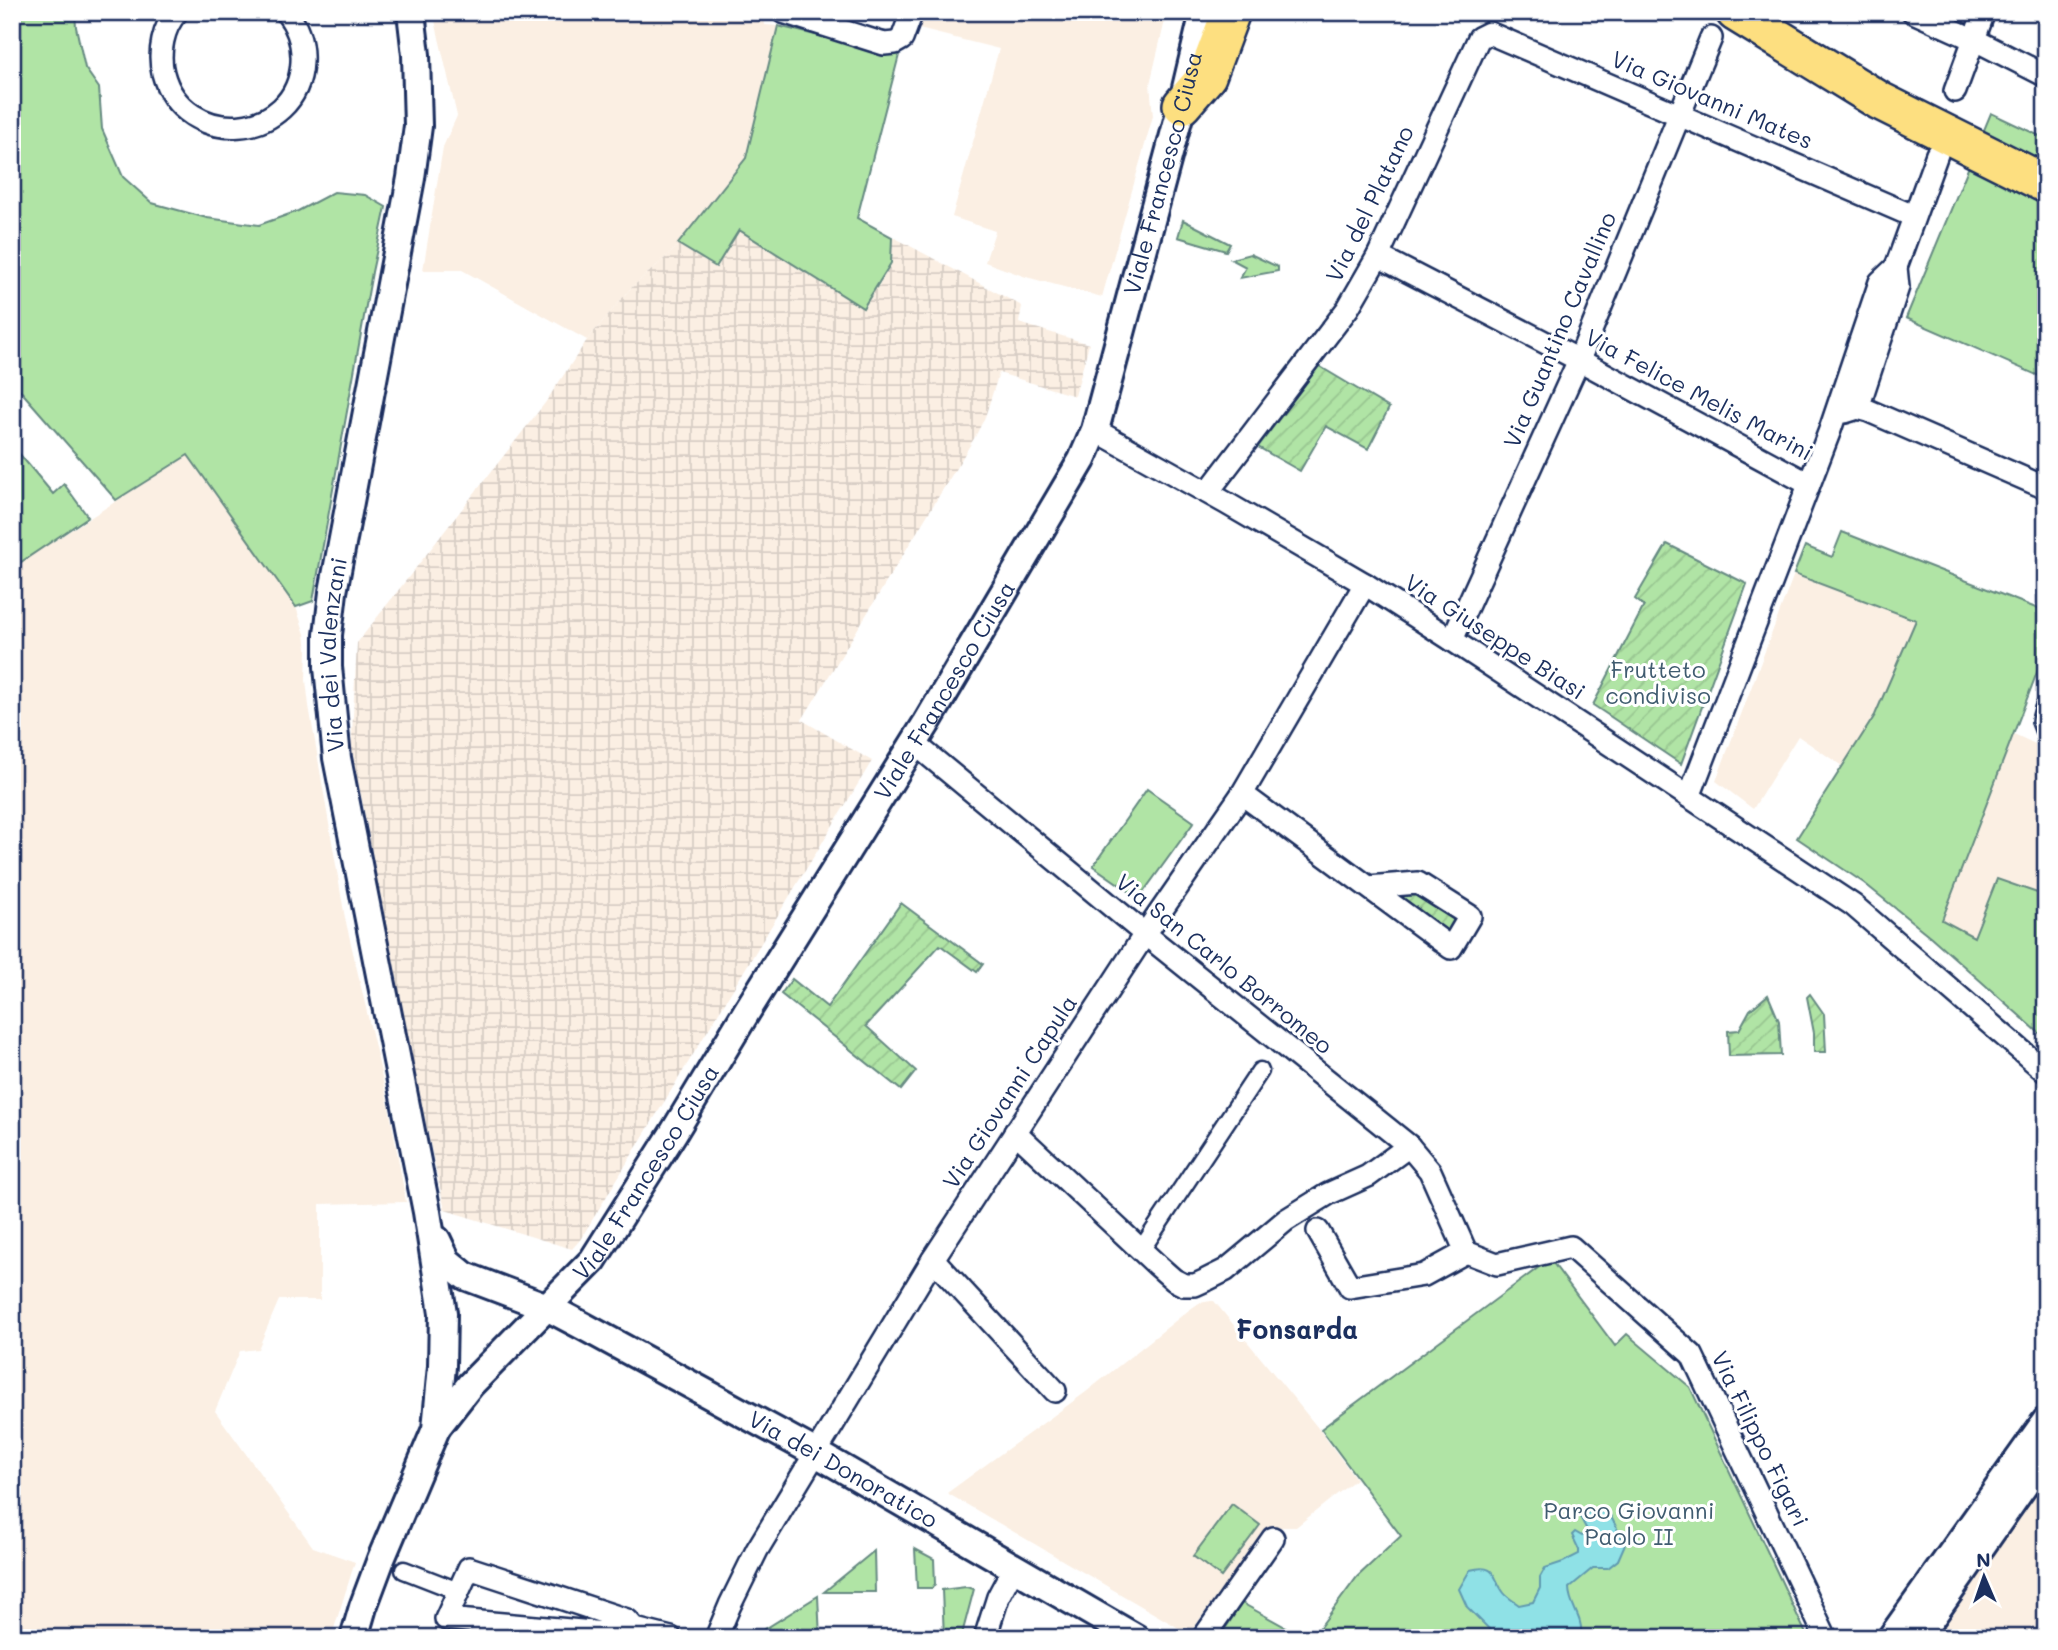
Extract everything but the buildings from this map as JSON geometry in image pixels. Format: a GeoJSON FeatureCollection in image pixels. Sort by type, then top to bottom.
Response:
{"type":"FeatureCollection","features":[{"type":"Feature","properties":{"kind":"highway"},"geometry":{"type":"LineString","coordinates":[[1182,105],[1207,76],[1231,12]]}},
{"type":"Feature","properties":{"kind":"highway"},"geometry":{"type":"LineString","coordinates":[[1773,12],[1953,116],[2046,161]]}},
{"type":"Feature","properties":{"kind":"highway"},"geometry":{"type":"LineString","coordinates":[[1720,26],[1880,101],[2046,184]]}},
{"type":"Feature","properties":{"kind":"street"},"geometry":{"type":"LineString","coordinates":[[177,12],[165,33],[161,52],[162,71],[168,89],[178,104],[193,116],[210,124],[229,128],[263,121],[289,99],[297,85],[302,69],[302,52],[299,36],[286,12]]}},
{"type":"Feature","properties":{"kind":"street","name":"Via dei Valenzani"},"geometry":{"type":"LineString","coordinates":[[411,12],[416,55],[418,126],[411,178],[333,592],[328,635],[328,667],[337,758],[427,1212],[441,1297]]}},
{"type":"Feature","properties":{"kind":"street"},"geometry":{"type":"LineString","coordinates":[[783,12],[884,44],[902,39],[912,12]]}},
{"type":"Feature","properties":{"kind":"street","name":"Viale Francesco Ciusa"},"geometry":{"type":"LineString","coordinates":[[354,1638],[381,1559],[436,1429],[470,1385],[593,1260],[914,743],[1082,460],[1095,430],[1182,105],[1204,12]]}},
{"type":"Feature","properties":{"kind":"street"},"geometry":{"type":"LineString","coordinates":[[1913,12],[2046,76]]}},
{"type":"Feature","properties":{"kind":"street"},"geometry":{"type":"LineString","coordinates":[[1955,90],[1984,12]]}},
{"type":"Feature","properties":{"kind":"street","name":"Via Guantino Cavallino"},"geometry":{"type":"LineString","coordinates":[[1452,640],[1579,360],[1679,114],[1720,26]]}},
{"type":"Feature","properties":{"kind":"street","name":"Via Giovanni Mates"},"geometry":{"type":"LineString","coordinates":[[1489,33],[1913,216]]}},
{"type":"Feature","properties":{"kind":"street","name":"Via del Platano"},"geometry":{"type":"LineString","coordinates":[[1208,492],[1348,308],[1378,256],[1479,38],[1489,33]]}},
{"type":"Feature","properties":{"kind":"street"},"geometry":{"type":"LineString","coordinates":[[1858,408],[1898,287],[1896,267],[1937,154]]}},
{"type":"Feature","properties":{"kind":"street","name":"Via Felice Melis Marini"},"geometry":{"type":"LineString","coordinates":[[1378,256],[1809,484]]}},
{"type":"Feature","properties":{"kind":"street"},"geometry":{"type":"LineString","coordinates":[[1689,797],[1830,430],[1880,282],[1896,267]]}},
{"type":"Feature","properties":{"kind":"street"},"geometry":{"type":"LineString","coordinates":[[1830,430],[1845,412],[1858,408],[2046,488]]}},
{"type":"Feature","properties":{"kind":"street","name":"Via Giuseppe Biasi"},"geometry":{"type":"LineString","coordinates":[[1095,430],[1208,492],[1365,584],[1853,905],[2046,1072]]}},
{"type":"Feature","properties":{"kind":"street","name":"Via Giovanni Capula"},"geometry":{"type":"LineString","coordinates":[[716,1638],[757,1550],[933,1259],[1145,934],[1242,794],[1365,584]]}},
{"type":"Feature","properties":{"kind":"street"},"geometry":{"type":"LineString","coordinates":[[2046,709],[2043,721],[2046,729]]}},
{"type":"Feature","properties":{"kind":"street","name":"Via San Carlo Borromeo"},"geometry":{"type":"LineString","coordinates":[[914,743],[1145,934],[1409,1146],[1430,1171],[1466,1252]]}},
{"type":"Feature","properties":{"kind":"street"},"geometry":{"type":"LineString","coordinates":[[1242,794],[1368,887]]}},
{"type":"Feature","properties":{"kind":"street"},"geometry":{"type":"LineString","coordinates":[[1141,1250],[1260,1071]]}},
{"type":"Feature","properties":{"kind":"street"},"geometry":{"type":"LineString","coordinates":[[1015,1132],[1174,1280],[1184,1285],[1195,1285],[1226,1270],[1286,1220],[1328,1194],[1368,1176],[1409,1146]]}},
{"type":"Feature","properties":{"kind":"street"},"geometry":{"type":"LineString","coordinates":[[427,1212],[442,1253],[456,1269],[465,1276],[547,1307]]}},
{"type":"Feature","properties":{"kind":"street"},"geometry":{"type":"LineString","coordinates":[[1318,1231],[1350,1287],[1424,1275],[1466,1252]]}},
{"type":"Feature","properties":{"kind":"street","name":"Via Filippo Figari"},"geometry":{"type":"LineString","coordinates":[[1466,1252],[1497,1264],[1571,1247],[1692,1355],[1826,1638]]}},
{"type":"Feature","properties":{"kind":"street"},"geometry":{"type":"LineString","coordinates":[[933,1259],[1055,1391]]}},
{"type":"Feature","properties":{"kind":"street","name":"Viale Francesco Ciusa"},"geometry":{"type":"LineString","coordinates":[[436,1429],[442,1366],[441,1297]]}},
{"type":"Feature","properties":{"kind":"street","name":"Via dei Donoratico"},"geometry":{"type":"LineString","coordinates":[[547,1307],[816,1453],[1136,1638]]}},
{"type":"Feature","properties":{"kind":"street"},"geometry":{"type":"LineString","coordinates":[[1891,1638],[2046,1421]]}},
{"type":"Feature","properties":{"kind":"street"},"geometry":{"type":"LineString","coordinates":[[1917,1638],[2046,1454]]}},
{"type":"Feature","properties":{"kind":"street"},"geometry":{"type":"LineString","coordinates":[[1203,1638],[1273,1538]]}},
{"type":"Feature","properties":{"kind":"street"},"geometry":{"type":"LineString","coordinates":[[985,1638],[998,1597],[1014,1567]]}},
{"type":"Feature","properties":{"kind":"street"},"geometry":{"type":"LineString","coordinates":[[635,1629],[627,1635],[446,1619],[469,1568],[628,1620],[635,1629],[671,1638]]}},
{"type":"Feature","properties":{"kind":"street"},"geometry":{"type":"LineString","coordinates":[[404,1570],[458,1591]]}},
{"type":"Feature","properties":{"kind":"shaded area"},"geometry":{"type":"Polygon","coordinates":[[[433,12],[762,12],[765,25],[778,26],[746,158],[673,251],[630,289],[587,340],[462,270],[423,270],[443,147],[457,116],[433,12]]]}},
{"type":"Feature","properties":{"kind":"shaded area"},"geometry":{"type":"Polygon","coordinates":[[[919,12],[1167,12],[1150,84],[1153,116],[1102,297],[1026,277],[985,262],[995,231],[952,217],[999,49],[915,28],[919,12]]]}},
{"type":"Feature","properties":{"kind":"shaded area"},"geometry":{"type":"Polygon","coordinates":[[[746,158],[1022,306],[1019,323],[1089,344],[1075,396],[999,373],[985,417],[975,437],[802,720],[872,761],[580,1240],[572,1249],[445,1210],[411,1058],[351,752],[357,643],[545,403],[587,340],[630,289],[673,251],[746,158]]]}},
{"type":"Feature","properties":{"kind":"shaded area"},"geometry":{"type":"Polygon","coordinates":[[[188,455],[296,607],[305,634],[309,706],[345,918],[389,1107],[406,1202],[320,1204],[320,1300],[279,1300],[258,1349],[240,1351],[215,1411],[313,1547],[355,1562],[331,1638],[12,1638],[12,568],[188,455]]]}},
{"type":"Feature","properties":{"kind":"shaded area"},"geometry":{"type":"Polygon","coordinates":[[[1794,574],[1917,620],[1875,715],[1842,766],[1798,736],[1753,809],[1716,781],[1794,574]]]}},
{"type":"Feature","properties":{"kind":"shaded area"},"geometry":{"type":"Polygon","coordinates":[[[2014,734],[2046,749],[2046,896],[1997,880],[1973,937],[1942,920],[2014,734]]]}},
{"type":"Feature","properties":{"kind":"shaded area"},"geometry":{"type":"Polygon","coordinates":[[[1214,1301],[1356,1479],[1296,1527],[1267,1527],[1189,1634],[947,1493],[1086,1392],[1189,1310],[1199,1303],[1214,1301]]]}},
{"type":"Feature","properties":{"kind":"shaded area"},"geometry":{"type":"Polygon","coordinates":[[[2041,1487],[2046,1490],[2046,1638],[1933,1638],[2041,1487]]]}},
{"type":"Feature","properties":{"kind":"green space"},"geometry":{"type":"Polygon","coordinates":[[[12,12],[75,12],[85,68],[99,88],[102,129],[123,177],[152,203],[207,218],[259,225],[298,211],[334,192],[365,195],[386,207],[313,601],[296,607],[188,455],[116,500],[12,381],[12,12]]]}},
{"type":"Feature","properties":{"kind":"green space"},"geometry":{"type":"Polygon","coordinates":[[[778,26],[899,55],[857,218],[892,237],[891,263],[863,308],[739,230],[716,267],[678,244],[746,158],[778,26]]]}},
{"type":"Feature","properties":{"kind":"green space"},"geometry":{"type":"Polygon","coordinates":[[[1991,113],[2046,139],[2046,379],[1906,318],[1991,113]]]}},
{"type":"Feature","properties":{"kind":"green space"},"geometry":{"type":"Polygon","coordinates":[[[1183,220],[1230,244],[1226,251],[1178,237],[1183,220]]]}},
{"type":"Feature","properties":{"kind":"green space"},"geometry":{"type":"Polygon","coordinates":[[[1250,254],[1278,267],[1278,271],[1240,278],[1246,267],[1231,259],[1250,254]]]}},
{"type":"Feature","properties":{"kind":"green space"},"geometry":{"type":"Polygon","coordinates":[[[1319,366],[1389,408],[1368,449],[1326,426],[1300,471],[1258,447],[1319,366]]]}},
{"type":"Feature","properties":{"kind":"green space"},"geometry":{"type":"Polygon","coordinates":[[[12,445],[53,494],[64,484],[88,517],[12,568],[12,445]]]}},
{"type":"Feature","properties":{"kind":"green space"},"geometry":{"type":"Polygon","coordinates":[[[1842,532],[2046,612],[2046,649],[1942,920],[1974,937],[1997,879],[2046,896],[2046,921],[2043,927],[2046,929],[2046,1039],[1931,937],[1864,883],[1797,838],[1875,715],[1916,620],[1794,574],[1805,546],[1832,557],[1842,532]]]}},
{"type":"Feature","properties":{"kind":"green space","name":"Frutteto condiviso"},"geometry":{"type":"Polygon","coordinates":[[[1667,544],[1747,584],[1681,764],[1593,705],[1644,606],[1635,599],[1667,544]]]}},
{"type":"Feature","properties":{"kind":"green space"},"geometry":{"type":"Polygon","coordinates":[[[1147,789],[1194,822],[1139,898],[1093,866],[1147,789]]]}},
{"type":"Feature","properties":{"kind":"green space"},"geometry":{"type":"Polygon","coordinates":[[[1418,891],[1460,918],[1448,936],[1392,894],[1418,891]]]}},
{"type":"Feature","properties":{"kind":"green space"},"geometry":{"type":"Polygon","coordinates":[[[901,903],[983,964],[977,972],[940,945],[866,1026],[916,1071],[901,1090],[781,994],[792,979],[827,1007],[901,903]]]}},
{"type":"Feature","properties":{"kind":"green space"},"geometry":{"type":"Polygon","coordinates":[[[1810,994],[1824,1014],[1826,1052],[1814,1052],[1814,1033],[1807,997],[1810,994]]]}},
{"type":"Feature","properties":{"kind":"green space"},"geometry":{"type":"Polygon","coordinates":[[[1768,995],[1779,1021],[1781,1055],[1729,1056],[1728,1031],[1739,1030],[1750,1010],[1768,995]]]}},
{"type":"Feature","properties":{"kind":"green space","name":"Parco Giovanni Paolo II"},"geometry":{"type":"Polygon","coordinates":[[[1550,1259],[1615,1346],[1627,1334],[1690,1387],[1808,1638],[1312,1638],[1357,1577],[1401,1536],[1321,1429],[1550,1259]]]}},
{"type":"Feature","properties":{"kind":"green space"},"geometry":{"type":"Polygon","coordinates":[[[1232,1504],[1260,1525],[1221,1577],[1193,1556],[1232,1504]]]}},
{"type":"Feature","properties":{"kind":"green space"},"geometry":{"type":"Polygon","coordinates":[[[915,1549],[934,1559],[935,1584],[932,1588],[917,1588],[915,1549]]]}},
{"type":"Feature","properties":{"kind":"green space"},"geometry":{"type":"Polygon","coordinates":[[[874,1551],[875,1592],[824,1592],[874,1551]]]}},
{"type":"Feature","properties":{"kind":"green space"},"geometry":{"type":"Polygon","coordinates":[[[966,1587],[974,1589],[961,1638],[944,1638],[942,1590],[966,1587]]]}},
{"type":"Feature","properties":{"kind":"green space"},"geometry":{"type":"Polygon","coordinates":[[[818,1596],[820,1638],[754,1636],[818,1596]]]}},
{"type":"Feature","properties":{"kind":"green space"},"geometry":{"type":"Polygon","coordinates":[[[1242,1603],[1305,1638],[1219,1638],[1242,1603]]]}},
{"type":"Feature","properties":{"kind":"water"},"geometry":{"type":"Polygon","coordinates":[[[1592,1510],[1609,1513],[1625,1544],[1618,1560],[1608,1568],[1593,1568],[1569,1588],[1581,1633],[1587,1638],[1505,1638],[1491,1631],[1467,1607],[1459,1589],[1470,1570],[1479,1568],[1490,1570],[1504,1593],[1519,1605],[1533,1602],[1545,1568],[1579,1554],[1572,1535],[1575,1532],[1582,1536],[1587,1530],[1580,1517],[1592,1510]]]}},
{"type":"Feature","properties":{"kind":"district","name":"Fonsarda"},"geometry":{"type":"Point","coordinates":[1297,1330]}}]}
